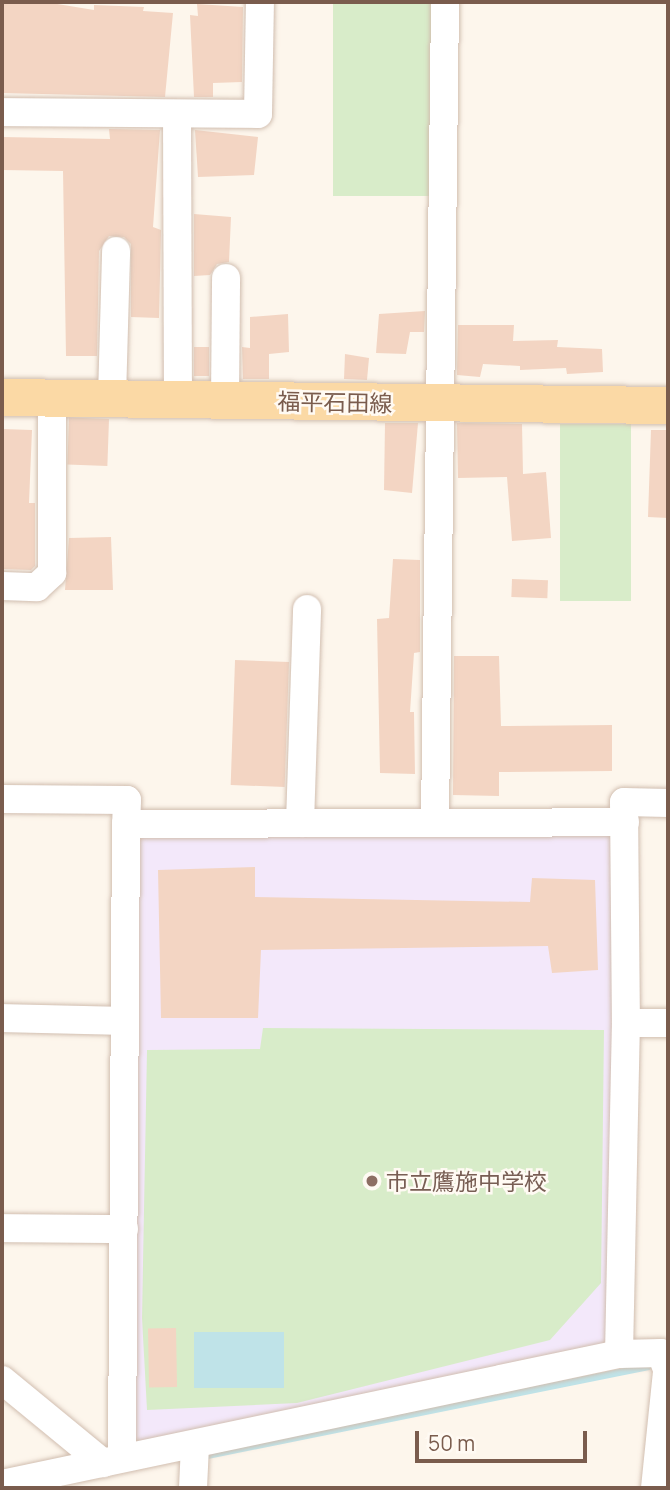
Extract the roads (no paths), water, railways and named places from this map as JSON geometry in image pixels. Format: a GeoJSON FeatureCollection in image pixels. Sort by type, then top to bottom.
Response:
{"type":"FeatureCollection","features":[{"type":"Feature","properties":{"kind":"main road","name":"福平石田線"},"geometry":{"type":"LineString","coordinates":[[2,397],[668,405]]}},
{"type":"Feature","properties":{"kind":"street"},"geometry":{"type":"LineString","coordinates":[[2,112],[258,114],[260,2]]}},
{"type":"Feature","properties":{"kind":"street"},"geometry":{"type":"LineString","coordinates":[[435,822],[445,2]]}},
{"type":"Feature","properties":{"kind":"street"},"geometry":{"type":"LineString","coordinates":[[177,115],[178,399]]}},
{"type":"Feature","properties":{"kind":"street"},"geometry":{"type":"LineString","coordinates":[[112,398],[116,251]]}},
{"type":"Feature","properties":{"kind":"street"},"geometry":{"type":"LineString","coordinates":[[225,400],[226,278]]}},
{"type":"Feature","properties":{"kind":"street"},"geometry":{"type":"LineString","coordinates":[[2,586],[37,587],[52,573],[52,398]]}},
{"type":"Feature","properties":{"kind":"street"},"geometry":{"type":"LineString","coordinates":[[300,823],[307,609]]}},
{"type":"Feature","properties":{"kind":"street"},"geometry":{"type":"LineString","coordinates":[[2,799],[127,800],[123,1021],[124,1229],[112,1461]]}},
{"type":"Feature","properties":{"kind":"street"},"geometry":{"type":"LineString","coordinates":[[619,1354],[626,1023],[624,802],[668,803]]}},
{"type":"Feature","properties":{"kind":"street"},"geometry":{"type":"LineString","coordinates":[[126,824],[625,822]]}},
{"type":"Feature","properties":{"kind":"street"},"geometry":{"type":"LineString","coordinates":[[2,1018],[123,1021]]}},
{"type":"Feature","properties":{"kind":"street"},"geometry":{"type":"LineString","coordinates":[[626,1023],[668,1023]]}},
{"type":"Feature","properties":{"kind":"street"},"geometry":{"type":"LineString","coordinates":[[2,1228],[124,1229]]}},
{"type":"Feature","properties":{"kind":"street"},"geometry":{"type":"LineString","coordinates":[[2,1484],[195,1446],[619,1354],[661,1353],[668,1372],[655,1488]]}},
{"type":"Feature","properties":{"kind":"street"},"geometry":{"type":"LineString","coordinates":[[2,1380],[112,1461]]}},
{"type":"Feature","properties":{"kind":"street"},"geometry":{"type":"LineString","coordinates":[[193,1488],[195,1446]]}},
{"type":"Feature","properties":{"kind":"water"},"geometry":{"type":"Polygon","coordinates":[[[194,1332],[284,1332],[284,1388],[194,1388],[194,1332]]]}},
{"type":"Feature","properties":{"kind":"waterway"},"geometry":{"type":"LineString","coordinates":[[202,1456],[647,1366]]}},
{"type":"Feature","properties":{"kind":"place","name":"市立鷹施中学校"},"geometry":{"type":"Point","coordinates":[372,1181]}}]}
